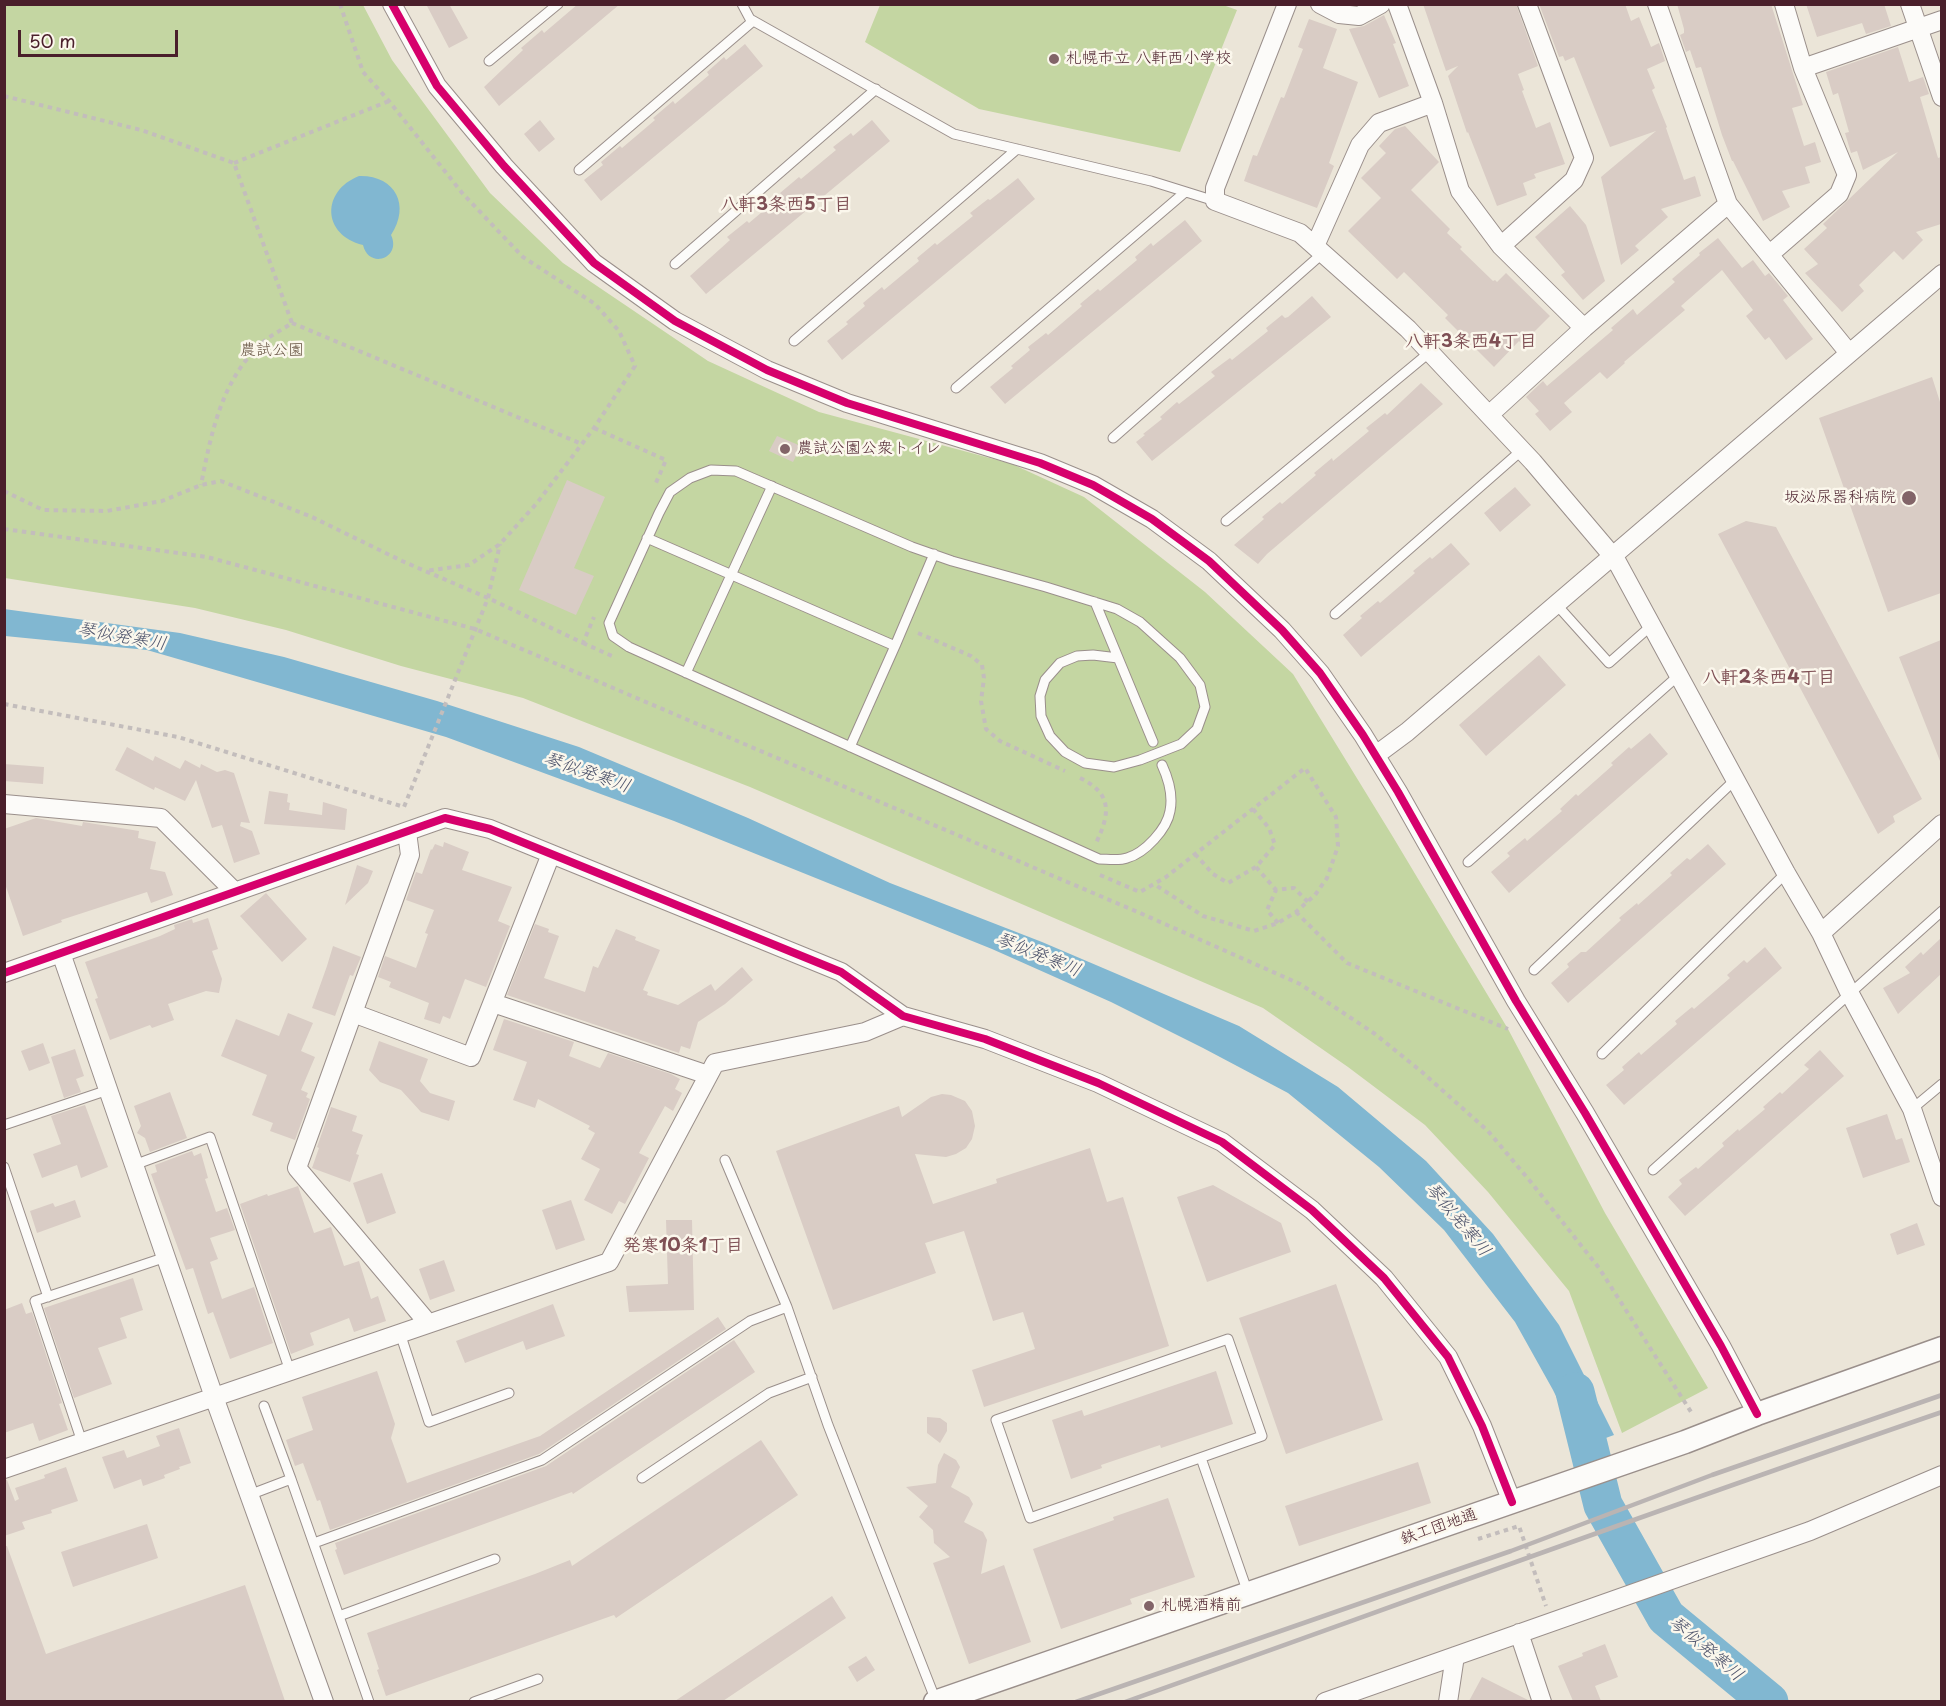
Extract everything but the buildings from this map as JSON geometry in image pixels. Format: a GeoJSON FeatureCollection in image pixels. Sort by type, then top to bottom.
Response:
{"type":"FeatureCollection","features":[{"type":"Feature","properties":{"kind":"street"},"geometry":{"type":"LineString","coordinates":[[392,4],[437,86],[504,166],[594,263],[675,321],[767,370],[847,403],[1040,463],[1092,484],[1152,519],[1209,561],[1282,630],[1320,673],[1376,755],[1516,1001],[1585,1113],[1721,1346],[1757,1414]]}},
{"type":"Feature","properties":{"kind":"street"},"geometry":{"type":"LineString","coordinates":[[1287,4],[1215,188],[1215,201],[1300,233],[1408,329],[1522,450],[1612,555],[1821,933],[1850,994],[1912,1109],[1941,1197]]}},
{"type":"Feature","properties":{"kind":"street"},"geometry":{"type":"LineString","coordinates":[[1320,4],[1339,14],[1359,16],[1381,4]]}},
{"type":"Feature","properties":{"kind":"street"},"geometry":{"type":"LineString","coordinates":[[1397,4],[1433,103],[1460,191],[1501,246],[1584,328]]}},
{"type":"Feature","properties":{"kind":"street"},"geometry":{"type":"LineString","coordinates":[[1501,246],[1574,180],[1584,158],[1527,4]]}},
{"type":"Feature","properties":{"kind":"street"},"geometry":{"type":"LineString","coordinates":[[1657,4],[1728,204],[1849,353]]}},
{"type":"Feature","properties":{"kind":"street"},"geometry":{"type":"LineString","coordinates":[[1770,254],[1839,194],[1847,175],[1803,68],[1784,4]]}},
{"type":"Feature","properties":{"kind":"street"},"geometry":{"type":"LineString","coordinates":[[1911,4],[1941,97]]}},
{"type":"Feature","properties":{"kind":"street"},"geometry":{"type":"LineString","coordinates":[[1803,68],[1941,20]]}},
{"type":"Feature","properties":{"kind":"street"},"geometry":{"type":"LineString","coordinates":[[1319,250],[1360,145],[1379,123],[1433,103]]}},
{"type":"Feature","properties":{"kind":"street"},"geometry":{"type":"LineString","coordinates":[[1489,416],[1584,328],[1728,204]]}},
{"type":"Feature","properties":{"kind":"street"},"geometry":{"type":"LineString","coordinates":[[1376,755],[1407,732],[1941,274]]}},
{"type":"Feature","properties":{"kind":"street"},"geometry":{"type":"LineString","coordinates":[[4,804],[161,818],[235,892]]}},
{"type":"Feature","properties":{"kind":"street"},"geometry":{"type":"LineString","coordinates":[[4,973],[445,818],[490,829],[841,972],[903,1016],[985,1039],[1098,1083],[1222,1142],[1312,1210],[1384,1278],[1448,1357],[1520,1499]]}},
{"type":"Feature","properties":{"kind":"street"},"geometry":{"type":"LineString","coordinates":[[1821,933],[1941,824]]}},
{"type":"Feature","properties":{"kind":"street"},"geometry":{"type":"LineString","coordinates":[[407,832],[410,855],[297,1168],[428,1323]]}},
{"type":"Feature","properties":{"kind":"street"},"geometry":{"type":"LineString","coordinates":[[353,1013],[471,1057],[551,854]]}},
{"type":"Feature","properties":{"kind":"street"},"geometry":{"type":"LineString","coordinates":[[61,953],[214,1397],[324,1701]]}},
{"type":"Feature","properties":{"kind":"street"},"geometry":{"type":"LineString","coordinates":[[492,1003],[708,1076]]}},
{"type":"Feature","properties":{"kind":"street"},"geometry":{"type":"LineString","coordinates":[[4,1469],[609,1262],[715,1063],[865,1032],[903,1016]]}},
{"type":"Feature","properties":{"kind":"street","name":"鉄工団地通"},"geometry":{"type":"LineString","coordinates":[[935,1701],[1684,1442],[1941,1348]]}},
{"type":"Feature","properties":{"kind":"street"},"geometry":{"type":"LineString","coordinates":[[1325,1701],[1810,1531],[1941,1475]]}},
{"type":"Feature","properties":{"kind":"street"},"geometry":{"type":"LineString","coordinates":[[1519,1634],[1542,1701]]}},
{"type":"Feature","properties":{"kind":"street"},"geometry":{"type":"LineString","coordinates":[[1448,1701],[1455,1656]]}},
{"type":"Feature","properties":{"kind":"lane"},"geometry":{"type":"LineString","coordinates":[[489,61],[558,4]]}},
{"type":"Feature","properties":{"kind":"lane"},"geometry":{"type":"LineString","coordinates":[[742,4],[753,21],[954,134],[1151,182],[1215,201]]}},
{"type":"Feature","properties":{"kind":"lane"},"geometry":{"type":"LineString","coordinates":[[579,170],[753,21]]}},
{"type":"Feature","properties":{"kind":"lane"},"geometry":{"type":"LineString","coordinates":[[675,264],[876,89]]}},
{"type":"Feature","properties":{"kind":"lane"},"geometry":{"type":"LineString","coordinates":[[794,341],[1017,149]]}},
{"type":"Feature","properties":{"kind":"lane"},"geometry":{"type":"LineString","coordinates":[[956,388],[1184,193]]}},
{"type":"Feature","properties":{"kind":"lane"},"geometry":{"type":"LineString","coordinates":[[1113,438],[1319,250]]}},
{"type":"Feature","properties":{"kind":"lane"},"geometry":{"type":"LineString","coordinates":[[1226,521],[1430,352]]}},
{"type":"Feature","properties":{"kind":"lane"},"geometry":{"type":"LineString","coordinates":[[1335,614],[1522,450]]}},
{"type":"Feature","properties":{"kind":"lane"},"geometry":{"type":"LineString","coordinates":[[1118,658],[1077,656],[1060,663],[1045,680],[1040,696],[1041,716],[1050,736],[1065,752],[1085,763],[1114,767],[1181,744],[1197,729],[1205,707],[1200,685],[1180,658],[1140,622],[1117,609],[912,547],[736,471],[711,470],[690,478],[670,492],[609,623],[613,636],[629,647],[1099,859],[1126,859],[1143,851],[1161,831],[1170,811],[1169,780],[1162,765]]}},
{"type":"Feature","properties":{"kind":"lane"},"geometry":{"type":"LineString","coordinates":[[686,673],[772,486]]}},
{"type":"Feature","properties":{"kind":"lane"},"geometry":{"type":"LineString","coordinates":[[647,538],[895,646]]}},
{"type":"Feature","properties":{"kind":"lane"},"geometry":{"type":"LineString","coordinates":[[850,747],[933,554]]}},
{"type":"Feature","properties":{"kind":"lane"},"geometry":{"type":"LineString","coordinates":[[1095,602],[1153,742]]}},
{"type":"Feature","properties":{"kind":"lane"},"geometry":{"type":"LineString","coordinates":[[1556,603],[1609,663],[1652,625]]}},
{"type":"Feature","properties":{"kind":"lane"},"geometry":{"type":"LineString","coordinates":[[1468,862],[1680,675]]}},
{"type":"Feature","properties":{"kind":"lane"},"geometry":{"type":"LineString","coordinates":[[1534,970],[1736,779]]}},
{"type":"Feature","properties":{"kind":"lane"},"geometry":{"type":"LineString","coordinates":[[1602,1053],[1786,873]]}},
{"type":"Feature","properties":{"kind":"lane"},"geometry":{"type":"LineString","coordinates":[[1653,1170],[1941,911]]}},
{"type":"Feature","properties":{"kind":"lane"},"geometry":{"type":"LineString","coordinates":[[1912,1109],[1941,1083]]}},
{"type":"Feature","properties":{"kind":"lane"},"geometry":{"type":"LineString","coordinates":[[4,1125],[108,1090]]}},
{"type":"Feature","properties":{"kind":"lane"},"geometry":{"type":"LineString","coordinates":[[134,1165],[210,1137],[290,1371]]}},
{"type":"Feature","properties":{"kind":"lane"},"geometry":{"type":"LineString","coordinates":[[725,1160],[787,1307],[828,1425],[935,1701]]}},
{"type":"Feature","properties":{"kind":"lane"},"geometry":{"type":"LineString","coordinates":[[4,1167],[48,1297]]}},
{"type":"Feature","properties":{"kind":"lane"},"geometry":{"type":"LineString","coordinates":[[82,1442],[34,1301],[166,1257]]}},
{"type":"Feature","properties":{"kind":"lane"},"geometry":{"type":"LineString","coordinates":[[314,1543],[542,1460],[750,1321],[787,1307]]}},
{"type":"Feature","properties":{"kind":"lane"},"geometry":{"type":"LineString","coordinates":[[400,1333],[429,1422],[509,1392]]}},
{"type":"Feature","properties":{"kind":"lane"},"geometry":{"type":"LineString","coordinates":[[1228,1339],[1262,1436],[1201,1458],[1030,1518],[996,1420],[1228,1339]]}},
{"type":"Feature","properties":{"kind":"lane"},"geometry":{"type":"LineString","coordinates":[[642,1478],[769,1393],[812,1377]]}},
{"type":"Feature","properties":{"kind":"lane"},"geometry":{"type":"LineString","coordinates":[[264,1406],[369,1701]]}},
{"type":"Feature","properties":{"kind":"lane"},"geometry":{"type":"LineString","coordinates":[[1201,1458],[1248,1593]]}},
{"type":"Feature","properties":{"kind":"lane"},"geometry":{"type":"LineString","coordinates":[[249,1495],[291,1479]]}},
{"type":"Feature","properties":{"kind":"lane"},"geometry":{"type":"LineString","coordinates":[[339,1616],[495,1559]]}},
{"type":"Feature","properties":{"kind":"lane"},"geometry":{"type":"LineString","coordinates":[[474,1701],[538,1679]]}},
{"type":"Feature","properties":{"kind":"path"},"geometry":{"type":"LineString","coordinates":[[340,4],[363,72],[463,194],[523,257],[595,304],[619,331],[635,366],[582,444],[537,503],[500,544],[469,565],[425,572]]}},
{"type":"Feature","properties":{"kind":"path"},"geometry":{"type":"LineString","coordinates":[[4,96],[141,130],[234,163],[389,101]]}},
{"type":"Feature","properties":{"kind":"path"},"geometry":{"type":"LineString","coordinates":[[234,163],[292,323],[582,444]]}},
{"type":"Feature","properties":{"kind":"path"},"geometry":{"type":"LineString","coordinates":[[201,484],[210,439],[221,403],[238,371],[261,344],[292,323]]}},
{"type":"Feature","properties":{"kind":"path"},"geometry":{"type":"LineString","coordinates":[[594,428],[666,460],[652,492]]}},
{"type":"Feature","properties":{"kind":"path"},"geometry":{"type":"LineString","coordinates":[[4,491],[43,510],[106,511],[162,501],[201,484],[221,481],[312,518],[425,572],[488,598],[615,657]]}},
{"type":"Feature","properties":{"kind":"path"},"geometry":{"type":"LineString","coordinates":[[4,529],[207,557],[475,629],[1300,984],[1375,1034],[1488,1131],[1599,1268],[1693,1415]]}},
{"type":"Feature","properties":{"kind":"path"},"geometry":{"type":"LineString","coordinates":[[4,704],[178,737],[404,807],[488,598],[500,544]]}},
{"type":"Feature","properties":{"kind":"path"},"geometry":{"type":"LineString","coordinates":[[583,643],[597,610]]}},
{"type":"Feature","properties":{"kind":"path"},"geometry":{"type":"LineString","coordinates":[[918,633],[971,656],[982,665],[984,678],[981,701],[986,729],[1000,741],[1092,784],[1102,796],[1108,813],[1085,869],[1140,892],[1166,877],[1305,768],[1336,817],[1338,846],[1327,878],[1315,895],[1296,912],[1254,931],[1203,916],[1154,884]]}},
{"type":"Feature","properties":{"kind":"path"},"geometry":{"type":"LineString","coordinates":[[1195,854],[1213,874],[1228,883],[1256,867],[1275,845],[1269,828],[1253,809]]}},
{"type":"Feature","properties":{"kind":"path"},"geometry":{"type":"LineString","coordinates":[[1256,867],[1276,890]]}},
{"type":"Feature","properties":{"kind":"path"},"geometry":{"type":"LineString","coordinates":[[1276,890],[1294,888],[1308,902]]}},
{"type":"Feature","properties":{"kind":"path"},"geometry":{"type":"LineString","coordinates":[[1276,890],[1267,910],[1278,922]]}},
{"type":"Feature","properties":{"kind":"path"},"geometry":{"type":"LineString","coordinates":[[1296,912],[1347,963],[1508,1029]]}},
{"type":"Feature","properties":{"kind":"path"},"geometry":{"type":"LineString","coordinates":[[1472,1541],[1519,1526],[1546,1608]]}},
{"type":"Feature","properties":{"kind":"green space","name":"農試公園"},"geometry":{"type":"Polygon","coordinates":[[[5,5],[363,5],[392,60],[490,193],[563,263],[708,361],[819,412],[1012,464],[1084,497],[1205,592],[1293,674],[1508,1029],[1605,1213],[1708,1388],[1622,1433],[1569,1291],[1488,1192],[1425,1125],[1348,1067],[1263,1008],[750,787],[523,698],[401,666],[286,630],[195,608],[5,578],[5,5]]]}},
{"type":"Feature","properties":{"kind":"green space","name":"札幌市立 八軒西小学校"},"geometry":{"type":"Polygon","coordinates":[[[880,5],[1223,5],[1237,10],[1180,152],[979,109],[865,42],[880,5]]]}},
{"type":"Feature","properties":{"kind":"water"},"geometry":{"type":"Polygon","coordinates":[[[359,176],[372,177],[390,186],[399,203],[400,213],[391,235],[392,250],[383,258],[371,257],[366,253],[363,245],[349,240],[334,223],[331,212],[338,192],[359,176]]]}},
{"type":"Feature","properties":{"kind":"water"},"geometry":{"type":"Polygon","coordinates":[[[4,609],[180,633],[284,657],[437,701],[579,747],[748,818],[890,883],[1042,942],[1239,1026],[1338,1087],[1426,1161],[1493,1234],[1559,1325],[1614,1435],[1581,1447],[1553,1390],[1515,1322],[1444,1230],[1379,1167],[1288,1093],[1203,1048],[1111,1002],[992,949],[674,821],[446,737],[147,650],[5,636],[4,609]]]}},
{"type":"Feature","properties":{"kind":"waterway","name":"琴似発寒川"},"geometry":{"type":"LineString","coordinates":[[1575,1392],[1603,1505],[1666,1617],[1769,1702]]}},
{"type":"Feature","properties":{"kind":"railway"},"geometry":{"type":"LineString","coordinates":[[1076,1702],[1511,1551],[1712,1475],[1942,1395]]}},
{"type":"Feature","properties":{"kind":"railway"},"geometry":{"type":"LineString","coordinates":[[1125,1702],[1635,1519],[1942,1412]]}},
{"type":"Feature","properties":{"kind":"cycle path"},"geometry":{"type":"LineString","coordinates":[[392,4],[437,86],[504,166],[594,263],[675,321],[767,370],[847,403],[1040,463],[1093,485],[1152,519],[1209,561],[1282,630],[1320,673],[1363,735],[1398,792],[1516,1001],[1585,1113],[1721,1346],[1757,1414]]}},
{"type":"Feature","properties":{"kind":"cycle path"},"geometry":{"type":"LineString","coordinates":[[4,973],[445,818],[490,829],[841,972],[903,1016],[985,1039],[1098,1083],[1222,1142],[1312,1210],[1384,1278],[1448,1357],[1482,1426],[1512,1502]]}},
{"type":"Feature","properties":{"kind":"place","name":"札幌市立 八軒西小学校"},"geometry":{"type":"Point","coordinates":[1054,59]}},
{"type":"Feature","properties":{"kind":"place","name":"農試公園公衆トイレ"},"geometry":{"type":"Point","coordinates":[785,449]}},
{"type":"Feature","properties":{"kind":"place","name":"坂泌尿器科病院"},"geometry":{"type":"Point","coordinates":[1909,498]}},
{"type":"Feature","properties":{"kind":"place","name":"札幌酒精前"},"geometry":{"type":"Point","coordinates":[1149,1606]}},
{"type":"Feature","properties":{"kind":"district","name":"八軒3条西5丁目"},"geometry":{"type":"Point","coordinates":[786,205]}},
{"type":"Feature","properties":{"kind":"district","name":"八軒3条西4丁目"},"geometry":{"type":"Point","coordinates":[1471,342]}},
{"type":"Feature","properties":{"kind":"district","name":"八軒2条西4丁目"},"geometry":{"type":"Point","coordinates":[1769,678]}},
{"type":"Feature","properties":{"kind":"district","name":"発寒10条1丁目"},"geometry":{"type":"Point","coordinates":[683,1246]}}]}
